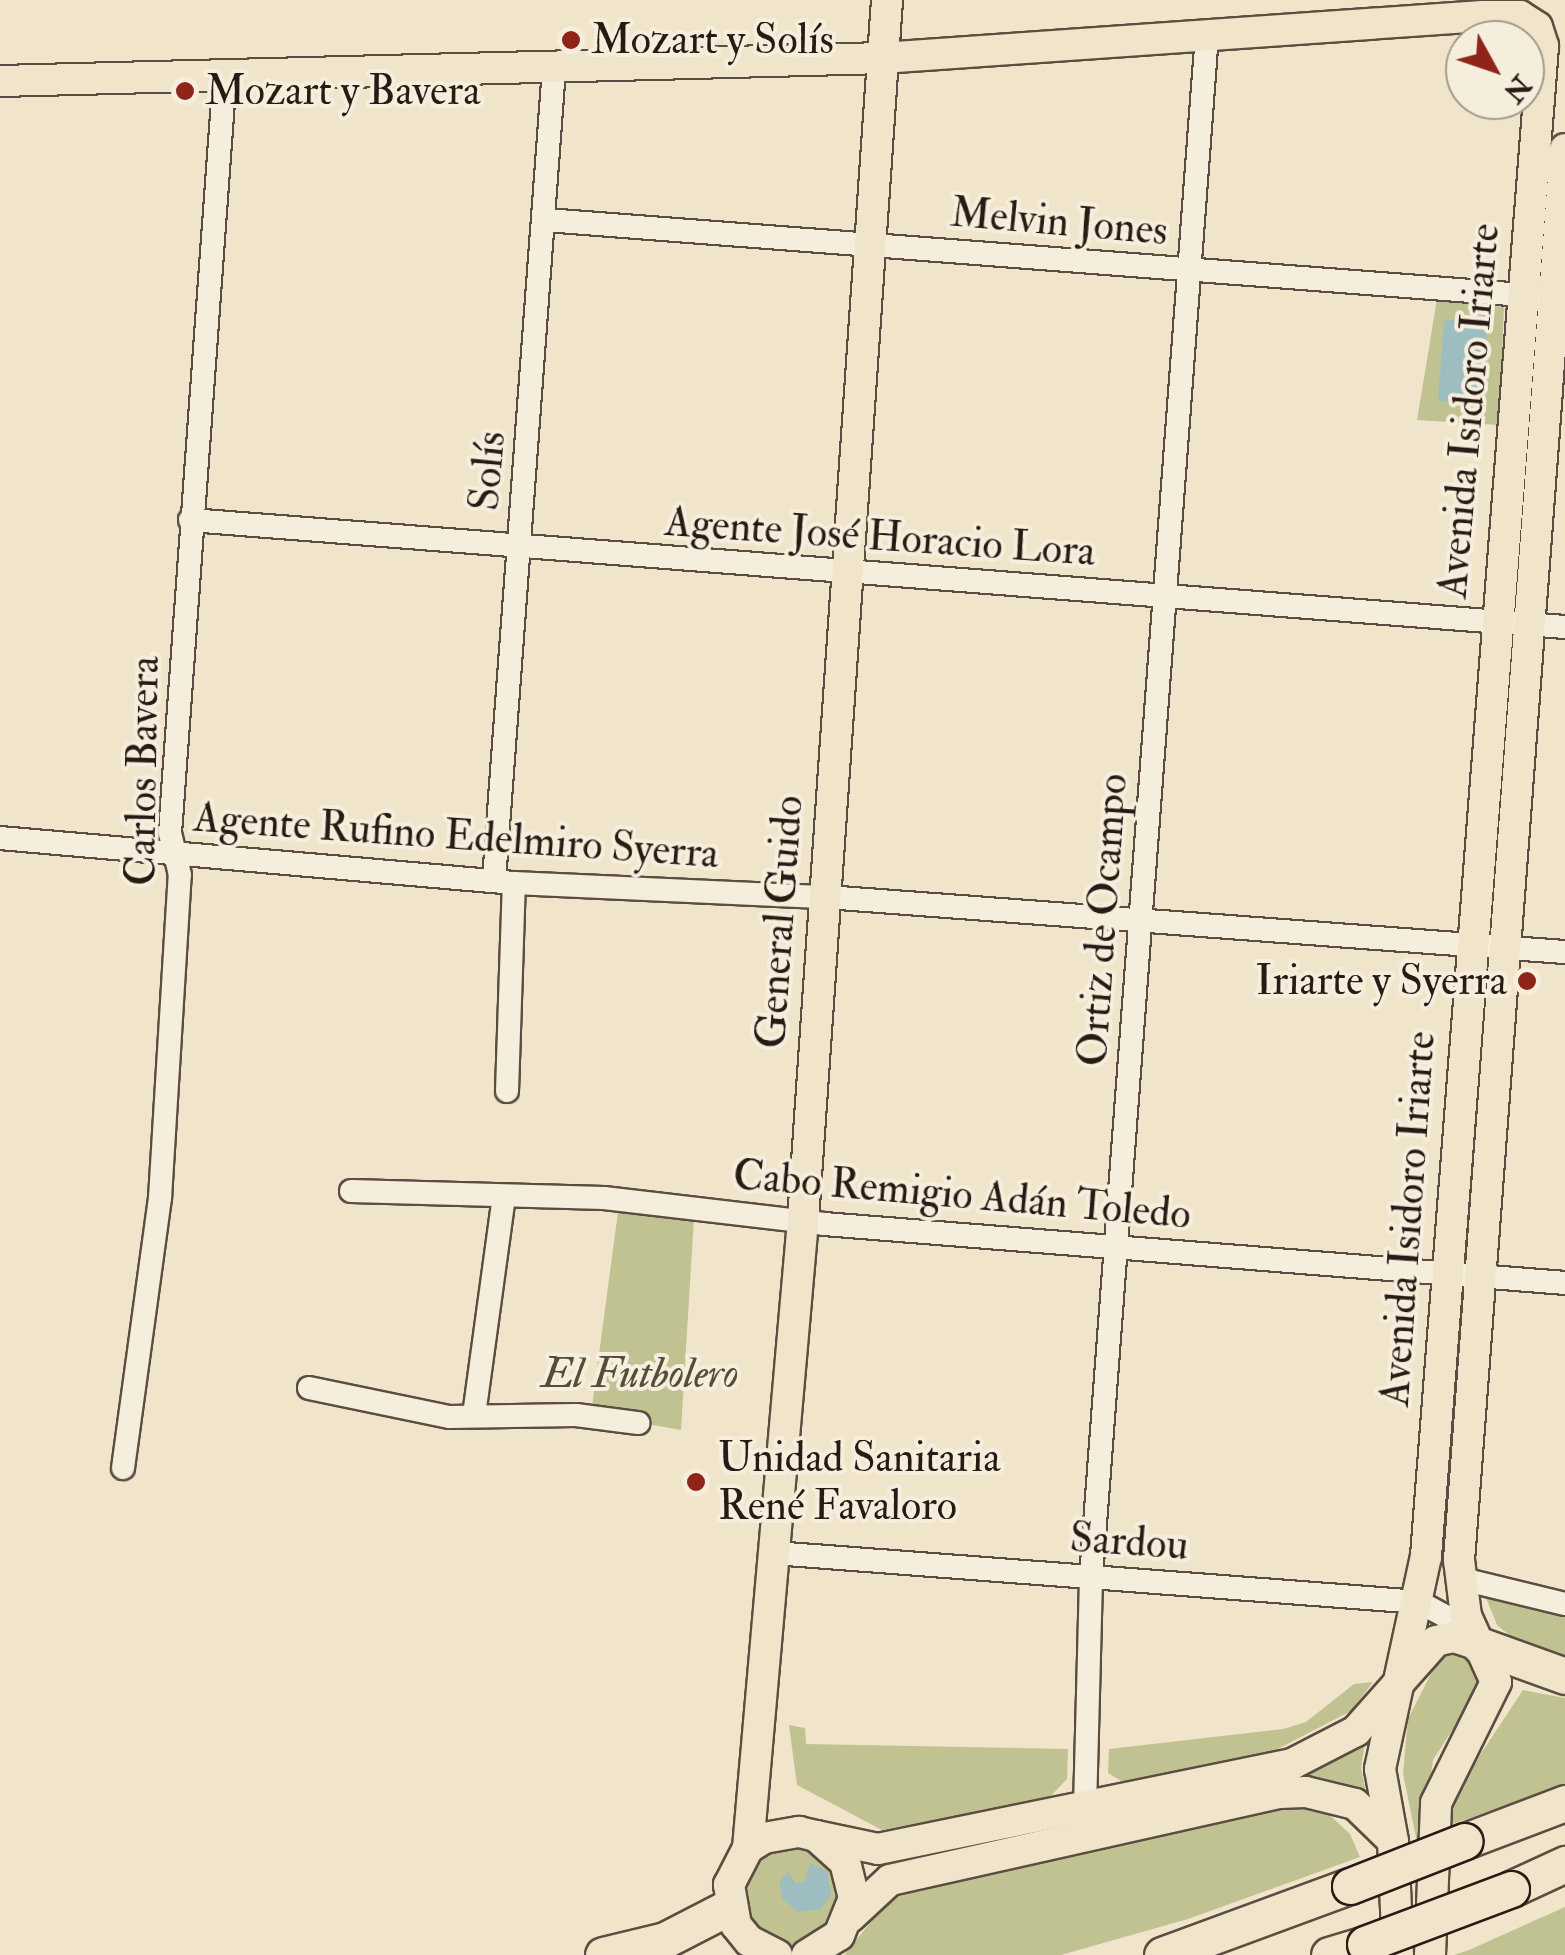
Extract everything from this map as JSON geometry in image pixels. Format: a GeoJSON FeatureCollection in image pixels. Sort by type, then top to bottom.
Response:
{"type":"FeatureCollection","features":[{"type":"Feature","properties":{"kind":"highway"},"geometry":{"type":"LineString","coordinates":[[1475,1637],[1565,1676]]}},
{"type":"Feature","properties":{"kind":"highway"},"geometry":{"type":"LineString","coordinates":[[1162,1955],[1565,1804]]}},
{"type":"Feature","properties":{"kind":"highway"},"geometry":{"type":"LineString","coordinates":[[1329,1955],[1511,1889],[1565,1864]]}},
{"type":"Feature","properties":{"kind":"highway"},"geometry":{"type":"LineString","coordinates":[[603,1955],[665,1940],[729,1907]]}},
{"type":"Feature","properties":{"kind":"main road","name":"General Guido"},"geometry":{"type":"LineString","coordinates":[[729,1907],[729,1885],[748,1848],[802,1220],[888,0]]}},
{"type":"Feature","properties":{"kind":"main road"},"geometry":{"type":"LineString","coordinates":[[0,81],[882,58],[1207,36],[1418,10]]}},
{"type":"Feature","properties":{"kind":"main road","name":"Avenida Isidoro Iriarte"},"geometry":{"type":"LineString","coordinates":[[1418,10],[1520,16],[1537,28],[1543,46],[1470,945],[1458,1569],[1475,1637],[1495,1671],[1494,1695],[1452,1762],[1436,1803],[1430,1955]]}},
{"type":"Feature","properties":{"kind":"main road","name":"Avenida Isidoro Iriarte"},"geometry":{"type":"LineString","coordinates":[[1398,1955],[1393,1841],[1380,1769],[1420,1602],[1504,947],[1528,624],[1559,298],[1565,149]]}},
{"type":"Feature","properties":{"kind":"main road"},"geometry":{"type":"LineString","coordinates":[[1426,1556],[1458,1569]]}},
{"type":"Feature","properties":{"kind":"main road"},"geometry":{"type":"LineString","coordinates":[[748,1848],[781,1832],[878,1850],[1308,1758],[1356,1731],[1436,1641],[1454,1636],[1475,1637]]}},
{"type":"Feature","properties":{"kind":"main road"},"geometry":{"type":"LineString","coordinates":[[807,1955],[840,1935],[850,1918],[890,1880],[1278,1794],[1306,1792],[1355,1804],[1393,1841]]}},
{"type":"Feature","properties":{"kind":"main road"},"geometry":{"type":"LineString","coordinates":[[816,1836],[845,1862],[854,1898],[850,1918]]}},
{"type":"Feature","properties":{"kind":"main road"},"geometry":{"type":"LineString","coordinates":[[729,1907],[749,1942],[777,1955]]}},
{"type":"Feature","properties":{"kind":"street","name":"Ortiz de Ocampo"},"geometry":{"type":"LineString","coordinates":[[1085,1808],[1092,1577],[1207,36]]}},
{"type":"Feature","properties":{"kind":"street","name":"Solís"},"geometry":{"type":"LineString","coordinates":[[506,1091],[504,881],[520,547],[554,68]]}},
{"type":"Feature","properties":{"kind":"street","name":"Carlos Bavera"},"geometry":{"type":"LineString","coordinates":[[123,1468],[160,1198],[180,876],[170,833],[225,74]]}},
{"type":"Feature","properties":{"kind":"street","name":"Melvin Jones"},"geometry":{"type":"LineString","coordinates":[[546,220],[1559,298]]}},
{"type":"Feature","properties":{"kind":"street","name":"Agente José Horacio Lora"},"geometry":{"type":"LineString","coordinates":[[190,520],[845,575],[1165,595],[1565,627]]}},
{"type":"Feature","properties":{"kind":"street","name":"Agente Rufino Edelmiro Syerra"},"geometry":{"type":"LineString","coordinates":[[0,838],[504,881],[826,897],[1141,924],[1565,952]]}},
{"type":"Feature","properties":{"kind":"street","name":"Cabo Remigio Adán Toledo"},"geometry":{"type":"LineString","coordinates":[[351,1190],[604,1198],[1116,1248],[1565,1283]]}},
{"type":"Feature","properties":{"kind":"street"},"geometry":{"type":"LineString","coordinates":[[474,1415],[504,1197]]}},
{"type":"Feature","properties":{"kind":"street"},"geometry":{"type":"LineString","coordinates":[[309,1388],[425,1414],[638,1423]]}},
{"type":"Feature","properties":{"kind":"street","name":"Sardou"},"geometry":{"type":"LineString","coordinates":[[774,1553],[1420,1602],[1475,1637]]}},
{"type":"Feature","properties":{"kind":"street"},"geometry":{"type":"LineString","coordinates":[[1458,1569],[1565,1604]]}},
{"type":"Feature","properties":{"kind":"green space"},"geometry":{"type":"Polygon","coordinates":[[[1437,299],[1504,307],[1499,425],[1417,420],[1437,299]]]}},
{"type":"Feature","properties":{"kind":"green space","name":"El Futbolero"},"geometry":{"type":"Polygon","coordinates":[[[618,1212],[694,1218],[681,1430],[591,1414],[618,1212]]]}},
{"type":"Feature","properties":{"kind":"green space"},"geometry":{"type":"Polygon","coordinates":[[[1482,1588],[1565,1610],[1565,1658],[1525,1648],[1497,1625],[1482,1588]]]}},
{"type":"Feature","properties":{"kind":"green space"},"geometry":{"type":"Polygon","coordinates":[[[1458,1651],[1468,1654],[1483,1682],[1433,1760],[1420,1857],[1403,1774],[1408,1719],[1438,1660],[1458,1651]]]}},
{"type":"Feature","properties":{"kind":"green space"},"geometry":{"type":"Polygon","coordinates":[[[1373,1682],[1351,1711],[1268,1754],[1128,1785],[1108,1773],[1109,1749],[1283,1729],[1306,1722],[1354,1684],[1373,1682]]]}},
{"type":"Feature","properties":{"kind":"green space"},"geometry":{"type":"Polygon","coordinates":[[[1523,1690],[1565,1698],[1565,1785],[1441,1828],[1449,1802],[1523,1690]]]}},
{"type":"Feature","properties":{"kind":"green space"},"geometry":{"type":"Polygon","coordinates":[[[789,1725],[805,1728],[806,1744],[1068,1749],[1067,1779],[1048,1799],[882,1830],[797,1785],[789,1725]]]}},
{"type":"Feature","properties":{"kind":"green space"},"geometry":{"type":"Polygon","coordinates":[[[1366,1736],[1361,1768],[1367,1798],[1342,1784],[1277,1783],[1328,1763],[1366,1736]]]}},
{"type":"Feature","properties":{"kind":"green space"},"geometry":{"type":"Polygon","coordinates":[[[1288,1805],[1323,1809],[1350,1834],[1360,1857],[1188,1919],[1061,1955],[844,1955],[891,1897],[909,1888],[1288,1805]]]}},
{"type":"Feature","properties":{"kind":"green space"},"geometry":{"type":"Polygon","coordinates":[[[793,1845],[812,1849],[829,1860],[840,1877],[844,1896],[840,1915],[829,1932],[812,1943],[793,1947],[774,1943],[757,1932],[746,1915],[742,1896],[746,1877],[757,1860],[774,1849],[793,1845]]]}},
{"type":"Feature","properties":{"kind":"green space"},"geometry":{"type":"Polygon","coordinates":[[[1565,1907],[1565,1955],[1454,1955],[1469,1950],[1565,1907]]]}},
{"type":"Feature","properties":{"kind":"water"},"geometry":{"type":"Polygon","coordinates":[[[1488,315],[1482,397],[1471,403],[1438,401],[1444,321],[1488,315]]]}},
{"type":"Feature","properties":{"kind":"water"},"geometry":{"type":"Polygon","coordinates":[[[810,1863],[827,1871],[831,1894],[821,1909],[798,1912],[782,1898],[780,1881],[788,1872],[795,1883],[805,1881],[810,1863]]]}},
{"type":"Feature","properties":{"kind":"place","name":"Mozart y Solís"},"geometry":{"type":"Point","coordinates":[571,40]}},
{"type":"Feature","properties":{"kind":"place","name":"Mozart y Bavera"},"geometry":{"type":"Point","coordinates":[185,91]}},
{"type":"Feature","properties":{"kind":"place","name":"Iriarte y Syerra"},"geometry":{"type":"Point","coordinates":[1527,981]}},
{"type":"Feature","properties":{"kind":"place","name":"Unidad Sanitaria René Favaloro"},"geometry":{"type":"Point","coordinates":[696,1482]}}]}
